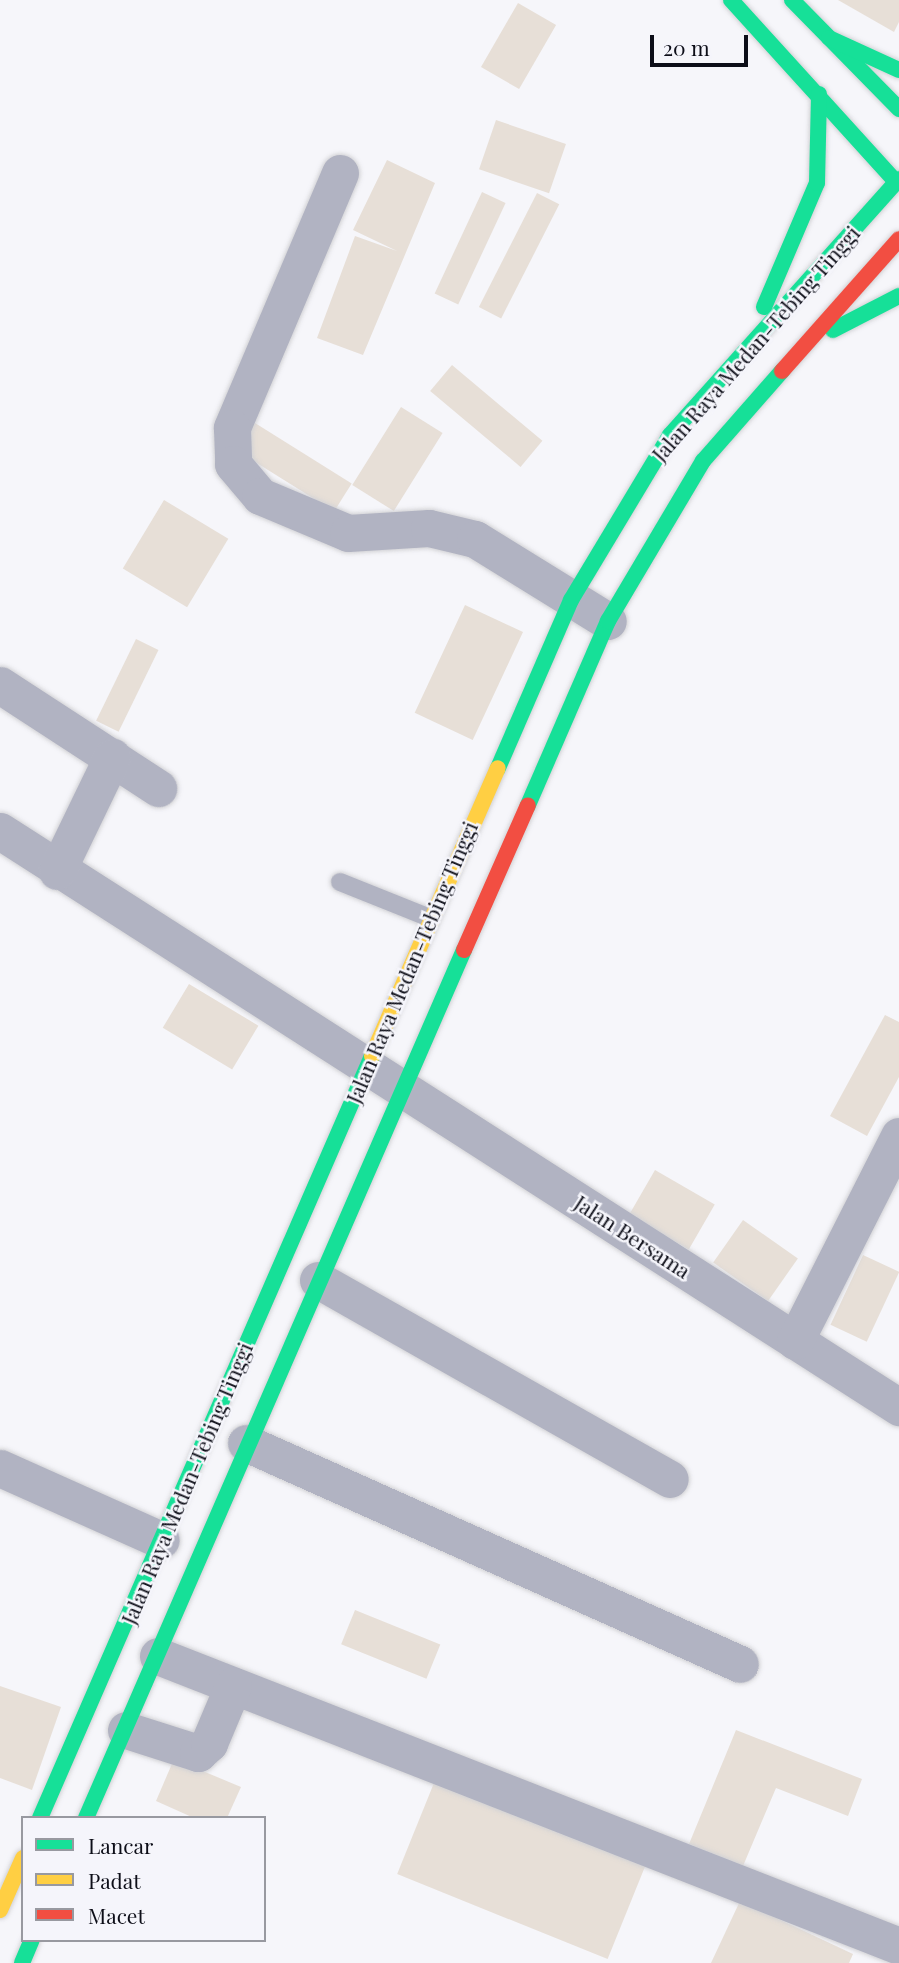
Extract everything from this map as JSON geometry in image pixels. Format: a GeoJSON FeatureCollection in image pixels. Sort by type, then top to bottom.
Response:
{"type":"FeatureCollection","features":[{"type":"Feature","properties":{"kind":"main road"},"geometry":{"type":"LineString","coordinates":[[731,0],[898,182]]}},
{"type":"Feature","properties":{"kind":"main road"},"geometry":{"type":"LineString","coordinates":[[792,0],[899,109]]}},
{"type":"Feature","properties":{"kind":"main road"},"geometry":{"type":"LineString","coordinates":[[829,38],[899,70]]}},
{"type":"Feature","properties":{"kind":"main road"},"geometry":{"type":"LineString","coordinates":[[721,377],[782,275],[810,210],[820,159],[819,94]]}},
{"type":"Feature","properties":{"kind":"main road","name":"Jalan Raya Medan-Tebing Tinggi"},"geometry":{"type":"LineString","coordinates":[[87,1816],[159,1656],[210,1476],[368,1064],[571,600],[636,485],[721,377],[898,182]]}},
{"type":"Feature","properties":{"kind":"main road","name":"Jalan Raya Medan-Tebing Tinggi"},"geometry":{"type":"LineString","coordinates":[[41,1816],[161,1540],[210,1476],[246,1443],[608,621],[647,545],[750,402],[899,239]]}},
{"type":"Feature","properties":{"kind":"main road"},"geometry":{"type":"LineString","coordinates":[[750,402],[858,312],[899,296]]}},
{"type":"Feature","properties":{"kind":"main road"},"geometry":{"type":"LineString","coordinates":[[0,1910],[21,1863]]}},
{"type":"Feature","properties":{"kind":"main road"},"geometry":{"type":"LineString","coordinates":[[22,1963],[31,1942]]}},
{"type":"Feature","properties":{"kind":"street"},"geometry":{"type":"LineString","coordinates":[[340,173],[232,429],[233,464],[260,496],[348,534],[429,528],[475,538],[608,621]]}},
{"type":"Feature","properties":{"kind":"street"},"geometry":{"type":"LineString","coordinates":[[0,685],[158,788]]}},
{"type":"Feature","properties":{"kind":"street"},"geometry":{"type":"LineString","coordinates":[[57,871],[112,757]]}},
{"type":"Feature","properties":{"kind":"street","name":"Jalan Bersama"},"geometry":{"type":"LineString","coordinates":[[0,831],[57,871],[368,1064],[899,1407]]}},
{"type":"Feature","properties":{"kind":"street"},"geometry":{"type":"LineString","coordinates":[[795,1341],[899,1136]]}},
{"type":"Feature","properties":{"kind":"street"},"geometry":{"type":"LineString","coordinates":[[318,1280],[670,1479]]}},
{"type":"Feature","properties":{"kind":"street"},"geometry":{"type":"LineString","coordinates":[[246,1443],[740,1664]]}},
{"type":"Feature","properties":{"kind":"street"},"geometry":{"type":"LineString","coordinates":[[0,1468],[161,1540]]}},
{"type":"Feature","properties":{"kind":"street"},"geometry":{"type":"LineString","coordinates":[[159,1656],[899,1946]]}},
{"type":"Feature","properties":{"kind":"street"},"geometry":{"type":"LineString","coordinates":[[125,1730],[198,1753],[209,1743],[233,1686]]}},
{"type":"Feature","properties":{"kind":"lane"},"geometry":{"type":"LineString","coordinates":[[340,882],[430,918]]}},
{"type":"Feature","properties":{"kind":"building"},"geometry":{"type":"Polygon","coordinates":[[[838,0],[899,0],[899,22],[894,32],[838,0]]]}},
{"type":"Feature","properties":{"kind":"building"},"geometry":{"type":"Polygon","coordinates":[[[518,3],[556,25],[519,89],[481,67],[518,3]]]}},
{"type":"Feature","properties":{"kind":"building"},"geometry":{"type":"Polygon","coordinates":[[[496,120],[566,144],[549,193],[479,169],[496,120]]]}},
{"type":"Feature","properties":{"kind":"building"},"geometry":{"type":"Polygon","coordinates":[[[387,160],[435,183],[363,355],[317,338],[355,236],[397,251],[353,230],[387,160]]]}},
{"type":"Feature","properties":{"kind":"building"},"geometry":{"type":"Polygon","coordinates":[[[482,192],[506,203],[458,304],[435,294],[482,192]]]}},
{"type":"Feature","properties":{"kind":"building"},"geometry":{"type":"Polygon","coordinates":[[[537,193],[559,204],[501,318],[479,307],[537,193]]]}},
{"type":"Feature","properties":{"kind":"building"},"geometry":{"type":"Polygon","coordinates":[[[452,365],[542,441],[521,467],[430,391],[452,365]]]}},
{"type":"Feature","properties":{"kind":"building"},"geometry":{"type":"Polygon","coordinates":[[[401,407],[443,433],[394,511],[352,485],[401,407]]]}},
{"type":"Feature","properties":{"kind":"building"},"geometry":{"type":"Polygon","coordinates":[[[255,423],[352,483],[334,511],[238,451],[255,423]]]}},
{"type":"Feature","properties":{"kind":"building"},"geometry":{"type":"Polygon","coordinates":[[[164,500],[228,539],[187,607],[123,569],[164,500]]]}},
{"type":"Feature","properties":{"kind":"building"},"geometry":{"type":"Polygon","coordinates":[[[465,605],[523,632],[473,740],[415,713],[465,605]]]}},
{"type":"Feature","properties":{"kind":"building"},"geometry":{"type":"Polygon","coordinates":[[[136,639],[158,650],[119,732],[96,721],[136,639]]]}},
{"type":"Feature","properties":{"kind":"building"},"geometry":{"type":"Polygon","coordinates":[[[189,984],[258,1026],[232,1069],[163,1028],[189,984]]]}},
{"type":"Feature","properties":{"kind":"building"},"geometry":{"type":"Polygon","coordinates":[[[885,1015],[899,1022],[899,1077],[867,1136],[830,1116],[885,1015]]]}},
{"type":"Feature","properties":{"kind":"building"},"geometry":{"type":"Polygon","coordinates":[[[655,1170],[715,1204],[689,1250],[629,1215],[655,1170]]]}},
{"type":"Feature","properties":{"kind":"building"},"geometry":{"type":"Polygon","coordinates":[[[743,1220],[798,1258],[768,1301],[713,1263],[743,1220]]]}},
{"type":"Feature","properties":{"kind":"building"},"geometry":{"type":"Polygon","coordinates":[[[863,1255],[899,1272],[867,1342],[830,1325],[863,1255]]]}},
{"type":"Feature","properties":{"kind":"building"},"geometry":{"type":"Polygon","coordinates":[[[355,1610],[440,1644],[426,1679],[341,1644],[355,1610]]]}},
{"type":"Feature","properties":{"kind":"building"},"geometry":{"type":"Polygon","coordinates":[[[0,1686],[61,1707],[32,1790],[0,1778],[0,1686]]]}},
{"type":"Feature","properties":{"kind":"building"},"geometry":{"type":"Polygon","coordinates":[[[736,1730],[862,1779],[848,1816],[776,1788],[743,1866],[689,1844],[736,1730]]]}},
{"type":"Feature","properties":{"kind":"building"},"geometry":{"type":"Polygon","coordinates":[[[174,1759],[241,1787],[228,1816],[190,1816],[156,1801],[174,1759]]]}},
{"type":"Feature","properties":{"kind":"building"},"geometry":{"type":"Polygon","coordinates":[[[438,1773],[648,1858],[608,1959],[397,1874],[438,1773]]]}},
{"type":"Feature","properties":{"kind":"building"},"geometry":{"type":"Polygon","coordinates":[[[740,1901],[853,1954],[849,1963],[711,1963],[740,1901]]]}},
{"type":"Feature","properties":{"kind":"traffic: fast"},"geometry":{"type":"LineString","coordinates":[[731,0],[896,182]]}},
{"type":"Feature","properties":{"kind":"traffic: fast"},"geometry":{"type":"LineString","coordinates":[[792,0],[899,109]]}},
{"type":"Feature","properties":{"kind":"traffic: fast"},"geometry":{"type":"LineString","coordinates":[[829,38],[899,70]]}},
{"type":"Feature","properties":{"kind":"traffic: fast"},"geometry":{"type":"LineString","coordinates":[[764,307],[817,183],[819,94]]}},
{"type":"Feature","properties":{"kind":"traffic: fast"},"geometry":{"type":"LineString","coordinates":[[498,768],[571,600],[670,435],[899,179]]}},
{"type":"Feature","properties":{"kind":"traffic: fast"},"geometry":{"type":"LineString","coordinates":[[833,330],[899,296]]}},
{"type":"Feature","properties":{"kind":"traffic: fast"},"geometry":{"type":"LineString","coordinates":[[528,805],[608,621],[703,461],[782,371]]}},
{"type":"Feature","properties":{"kind":"traffic: fast"},"geometry":{"type":"LineString","coordinates":[[87,1816],[464,950]]}},
{"type":"Feature","properties":{"kind":"traffic: fast"},"geometry":{"type":"LineString","coordinates":[[41,1816],[372,1056]]}},
{"type":"Feature","properties":{"kind":"traffic: fast"},"geometry":{"type":"LineString","coordinates":[[22,1963],[31,1942]]}},
{"type":"Feature","properties":{"kind":"traffic: slow"},"geometry":{"type":"LineString","coordinates":[[372,1056],[498,768]]}},
{"type":"Feature","properties":{"kind":"traffic: slow"},"geometry":{"type":"LineString","coordinates":[[0,1910],[21,1863]]}},
{"type":"Feature","properties":{"kind":"traffic: jam"},"geometry":{"type":"LineString","coordinates":[[782,371],[899,239]]}},
{"type":"Feature","properties":{"kind":"traffic: jam"},"geometry":{"type":"LineString","coordinates":[[464,950],[528,805]]}}]}
